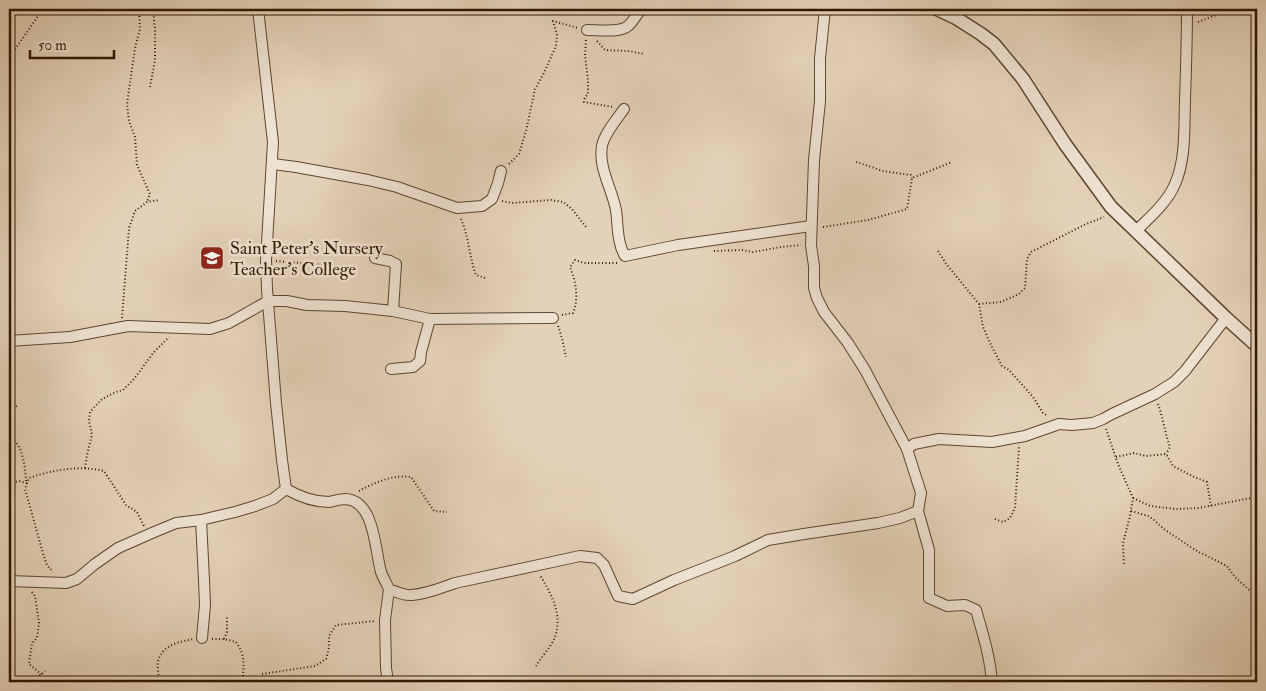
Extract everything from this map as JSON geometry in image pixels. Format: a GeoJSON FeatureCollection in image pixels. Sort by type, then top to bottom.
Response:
{"type":"FeatureCollection","features":[{"type":"Feature","properties":{"kind":"street"},"geometry":{"type":"LineString","coordinates":[[258,9],[272,133],[273,164],[266,260],[268,301],[286,489]]}},
{"type":"Feature","properties":{"kind":"street"},"geometry":{"type":"LineString","coordinates":[[587,30],[617,30],[625,28],[641,9]]}},
{"type":"Feature","properties":{"kind":"street"},"geometry":{"type":"LineString","coordinates":[[825,9],[821,43],[820,101],[814,160],[811,245],[814,266],[814,288],[824,312],[848,343],[865,370],[907,449],[921,493],[918,511],[930,550],[929,598],[947,606],[966,606],[976,610],[984,636],[992,682]]}},
{"type":"Feature","properties":{"kind":"street"},"geometry":{"type":"LineString","coordinates":[[937,9],[956,18],[994,44],[1023,79],[1065,144],[1111,207],[1257,346]]}},
{"type":"Feature","properties":{"kind":"street"},"geometry":{"type":"LineString","coordinates":[[1136,231],[1160,208],[1171,192],[1176,183],[1181,164],[1184,136],[1187,9]]}},
{"type":"Feature","properties":{"kind":"street"},"geometry":{"type":"LineString","coordinates":[[624,109],[602,143],[601,153],[616,209],[621,249],[625,256],[660,248],[812,226]]}},
{"type":"Feature","properties":{"kind":"street"},"geometry":{"type":"LineString","coordinates":[[273,164],[368,180],[397,187],[457,208],[482,206],[492,199],[501,171]]}},
{"type":"Feature","properties":{"kind":"street"},"geometry":{"type":"LineString","coordinates":[[375,258],[396,264],[393,311]]}},
{"type":"Feature","properties":{"kind":"street"},"geometry":{"type":"LineString","coordinates":[[9,341],[70,337],[128,326],[210,328],[229,323],[268,301],[287,301],[306,305],[345,306],[393,311],[430,319],[553,318]]}},
{"type":"Feature","properties":{"kind":"street"},"geometry":{"type":"LineString","coordinates":[[907,449],[914,444],[939,439],[992,442],[1020,437],[1059,424],[1093,423],[1103,419],[1155,394],[1174,382],[1185,372],[1226,318]]}},
{"type":"Feature","properties":{"kind":"street"},"geometry":{"type":"LineString","coordinates":[[391,369],[413,367],[420,361],[420,352],[430,319]]}},
{"type":"Feature","properties":{"kind":"street"},"geometry":{"type":"LineString","coordinates":[[286,489],[300,497],[313,501],[331,502],[345,499],[358,503],[368,516],[381,573],[389,590],[385,620],[388,682]]}},
{"type":"Feature","properties":{"kind":"street"},"geometry":{"type":"LineString","coordinates":[[9,581],[66,583],[77,579],[94,564],[118,548],[176,523],[200,520],[255,506],[273,499],[286,489]]}},
{"type":"Feature","properties":{"kind":"street"},"geometry":{"type":"LineString","coordinates":[[389,590],[411,596],[455,583],[580,556],[597,558],[604,565],[618,596],[633,599],[768,540],[878,523],[900,518],[918,511]]}},
{"type":"Feature","properties":{"kind":"street"},"geometry":{"type":"LineString","coordinates":[[200,520],[205,605],[202,638]]}},
{"type":"Feature","properties":{"kind":"path"},"geometry":{"type":"LineString","coordinates":[[9,58],[43,9]]}},
{"type":"Feature","properties":{"kind":"path"},"geometry":{"type":"LineString","coordinates":[[139,9],[140,29],[135,48],[127,104],[129,121],[135,137],[137,165],[150,194],[147,202]]}},
{"type":"Feature","properties":{"kind":"path"},"geometry":{"type":"LineString","coordinates":[[150,87],[156,60],[153,9]]}},
{"type":"Feature","properties":{"kind":"path"},"geometry":{"type":"LineString","coordinates":[[1187,27],[1219,14],[1241,9]]}},
{"type":"Feature","properties":{"kind":"path"},"geometry":{"type":"LineString","coordinates":[[501,171],[519,154],[526,132],[535,89],[556,46],[553,21]]}},
{"type":"Feature","properties":{"kind":"path"},"geometry":{"type":"LineString","coordinates":[[587,30],[585,54],[588,94],[584,102],[624,109]]}},
{"type":"Feature","properties":{"kind":"path"},"geometry":{"type":"LineString","coordinates":[[856,162],[882,171],[910,175],[912,178]]}},
{"type":"Feature","properties":{"kind":"path"},"geometry":{"type":"LineString","coordinates":[[912,178],[952,162]]}},
{"type":"Feature","properties":{"kind":"path"},"geometry":{"type":"LineString","coordinates":[[812,226],[825,227],[868,220],[907,209],[912,178]]}},
{"type":"Feature","properties":{"kind":"path"},"geometry":{"type":"LineString","coordinates":[[492,199],[512,203],[541,200],[563,202],[586,226]]}},
{"type":"Feature","properties":{"kind":"path"},"geometry":{"type":"LineString","coordinates":[[121,328],[129,228],[135,211],[147,202],[158,200]]}},
{"type":"Feature","properties":{"kind":"path"},"geometry":{"type":"LineString","coordinates":[[980,304],[1001,302],[1019,294],[1025,288],[1027,260],[1031,252],[1105,216],[1111,207]]}},
{"type":"Feature","properties":{"kind":"path"},"geometry":{"type":"LineString","coordinates":[[457,208],[465,228],[470,257],[476,275],[485,278]]}},
{"type":"Feature","properties":{"kind":"path"},"geometry":{"type":"LineString","coordinates":[[710,252],[742,250],[753,252],[781,247],[811,245]]}},
{"type":"Feature","properties":{"kind":"path"},"geometry":{"type":"LineString","coordinates":[[938,252],[980,304],[983,327],[1002,366],[1009,370],[1044,412],[1059,424]]}},
{"type":"Feature","properties":{"kind":"path"},"geometry":{"type":"LineString","coordinates":[[266,260],[338,266]]}},
{"type":"Feature","properties":{"kind":"path"},"geometry":{"type":"LineString","coordinates":[[566,357],[559,328],[553,318],[562,314],[573,313],[576,307],[576,287],[570,267],[575,260],[584,263],[624,263]]}},
{"type":"Feature","properties":{"kind":"path"},"geometry":{"type":"LineString","coordinates":[[85,468],[86,455],[92,434],[89,421],[90,412],[102,400],[123,390],[134,379],[154,352],[177,328]]}},
{"type":"Feature","properties":{"kind":"path"},"geometry":{"type":"LineString","coordinates":[[1155,394],[1170,447],[1166,454]]}},
{"type":"Feature","properties":{"kind":"path"},"geometry":{"type":"LineString","coordinates":[[9,408],[17,406]]}},
{"type":"Feature","properties":{"kind":"path"},"geometry":{"type":"LineString","coordinates":[[1103,419],[1133,498],[1123,543],[1124,566]]}},
{"type":"Feature","properties":{"kind":"path"},"geometry":{"type":"LineString","coordinates":[[9,436],[14,440],[22,454],[27,483]]}},
{"type":"Feature","properties":{"kind":"path"},"geometry":{"type":"LineString","coordinates":[[995,519],[1002,522],[1010,518],[1015,508],[1020,437]]}},
{"type":"Feature","properties":{"kind":"path"},"geometry":{"type":"LineString","coordinates":[[1116,456],[1134,453],[1146,456],[1166,454]]}},
{"type":"Feature","properties":{"kind":"path"},"geometry":{"type":"LineString","coordinates":[[1166,454],[1172,466],[1207,482],[1211,506]]}},
{"type":"Feature","properties":{"kind":"path"},"geometry":{"type":"LineString","coordinates":[[60,582],[47,565],[36,530],[24,489],[29,478],[52,471],[92,468],[104,471],[126,504],[137,512],[148,535]]}},
{"type":"Feature","properties":{"kind":"path"},"geometry":{"type":"LineString","coordinates":[[345,499],[370,484],[401,475],[411,476],[434,510],[447,512]]}},
{"type":"Feature","properties":{"kind":"path"},"geometry":{"type":"LineString","coordinates":[[27,483],[29,478]]}},
{"type":"Feature","properties":{"kind":"path"},"geometry":{"type":"LineString","coordinates":[[9,483],[19,481],[27,483]]}},
{"type":"Feature","properties":{"kind":"path"},"geometry":{"type":"LineString","coordinates":[[1133,498],[1150,506],[1176,509],[1211,506],[1257,497]]}},
{"type":"Feature","properties":{"kind":"path"},"geometry":{"type":"LineString","coordinates":[[1131,511],[1148,516],[1165,530],[1197,551],[1227,566],[1257,597]]}},
{"type":"Feature","properties":{"kind":"path"},"geometry":{"type":"LineString","coordinates":[[536,566],[551,594],[559,617],[555,637],[536,666]]}},
{"type":"Feature","properties":{"kind":"path"},"geometry":{"type":"LineString","coordinates":[[25,582],[35,596],[39,623],[36,638],[32,643],[29,664],[42,675]]}},
{"type":"Feature","properties":{"kind":"path"},"geometry":{"type":"LineString","coordinates":[[227,614],[227,632],[224,640],[236,642],[243,651],[244,667],[242,682]]}},
{"type":"Feature","properties":{"kind":"path"},"geometry":{"type":"LineString","coordinates":[[262,674],[315,666],[326,659],[329,648],[329,636],[336,625],[385,620]]}},
{"type":"Feature","properties":{"kind":"path"},"geometry":{"type":"LineString","coordinates":[[159,682],[159,658],[166,648],[174,643],[202,638]]}},
{"type":"Feature","properties":{"kind":"path"},"geometry":{"type":"LineString","coordinates":[[31,682],[45,671]]}},
{"type":"Feature","properties":{"kind":"place","name":"Saint Peter's Nursery Teacher's College"},"geometry":{"type":"Point","coordinates":[212,258]}}]}
